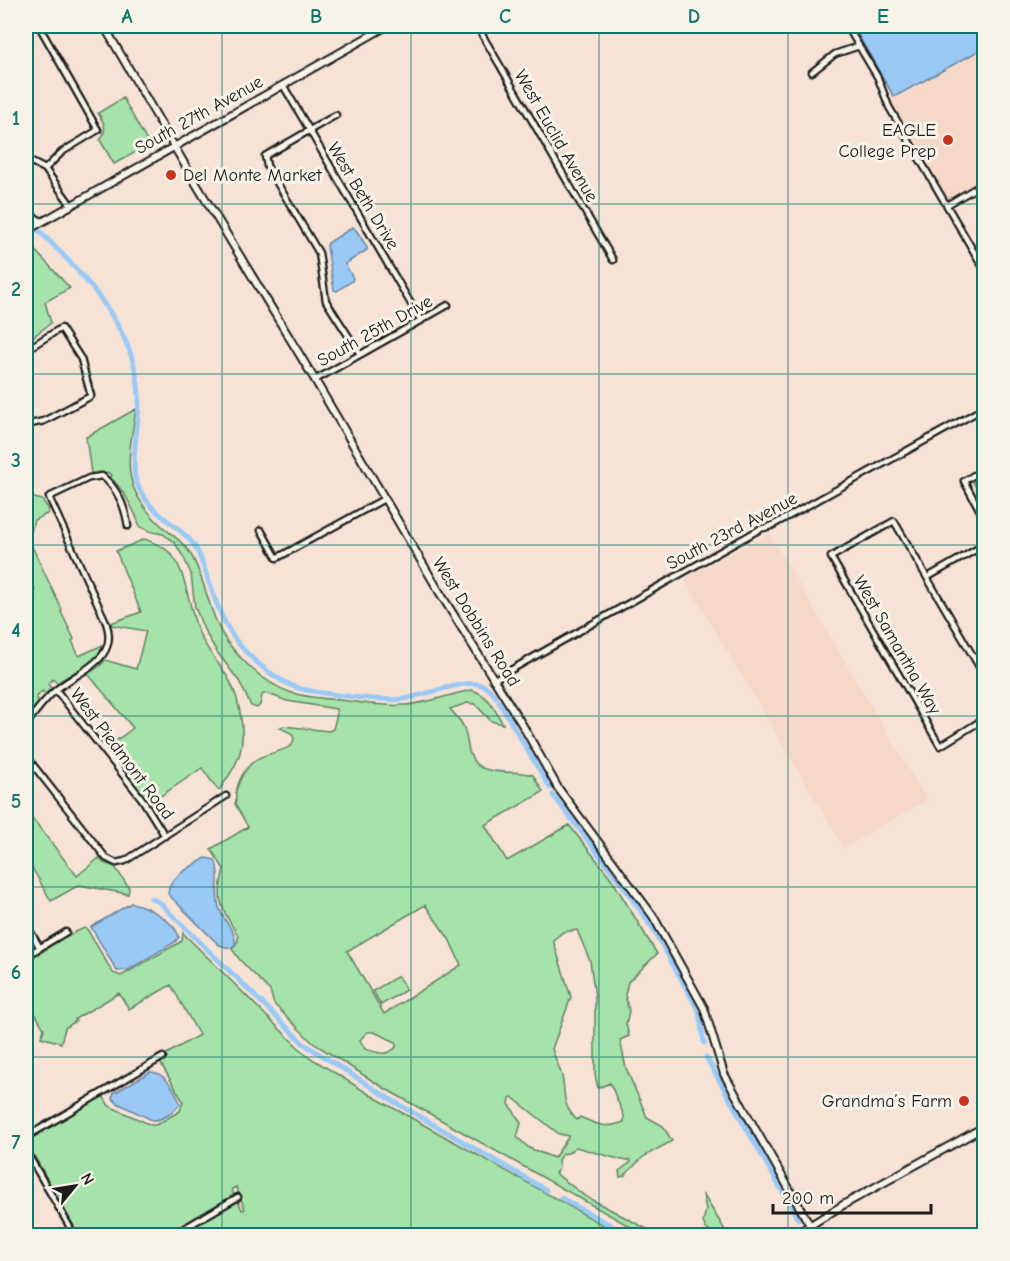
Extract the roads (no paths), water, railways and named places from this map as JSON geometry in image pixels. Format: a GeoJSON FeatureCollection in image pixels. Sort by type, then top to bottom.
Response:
{"type":"FeatureCollection","features":[{"type":"Feature","properties":{"kind":"main road","name":"West Dobbins Road"},"geometry":{"type":"LineString","coordinates":[[104,26],[558,788],[634,889],[676,955],[704,1008],[724,1074],[806,1228],[816,1236]]}},
{"type":"Feature","properties":{"kind":"main road","name":"South 27th Avenue"},"geometry":{"type":"LineString","coordinates":[[31,227],[387,26]]}},
{"type":"Feature","properties":{"kind":"main road"},"geometry":{"type":"LineString","coordinates":[[793,1236],[843,1204],[984,1127]]}},
{"type":"Feature","properties":{"kind":"street"},"geometry":{"type":"LineString","coordinates":[[39,26],[98,130],[62,152],[45,169]]}},
{"type":"Feature","properties":{"kind":"street","name":"West Euclid Avenue"},"geometry":{"type":"LineString","coordinates":[[477,26],[613,260]]}},
{"type":"Feature","properties":{"kind":"street"},"geometry":{"type":"LineString","coordinates":[[847,26],[878,78],[889,107],[984,269]]}},
{"type":"Feature","properties":{"kind":"street"},"geometry":{"type":"LineString","coordinates":[[812,72],[835,54],[860,46]]}},
{"type":"Feature","properties":{"kind":"street","name":"West Beth Drive"},"geometry":{"type":"LineString","coordinates":[[283,85],[421,321]]}},
{"type":"Feature","properties":{"kind":"street"},"geometry":{"type":"LineString","coordinates":[[336,115],[265,156],[267,166],[320,253],[326,301],[360,354]]}},
{"type":"Feature","properties":{"kind":"street"},"geometry":{"type":"LineString","coordinates":[[26,159],[45,169],[70,205]]}},
{"type":"Feature","properties":{"kind":"street"},"geometry":{"type":"LineString","coordinates":[[947,205],[984,183]]}},
{"type":"Feature","properties":{"kind":"street"},"geometry":{"type":"LineString","coordinates":[[26,213],[31,227]]}},
{"type":"Feature","properties":{"kind":"street","name":"South 25th Drive"},"geometry":{"type":"LineString","coordinates":[[315,380],[448,305]]}},
{"type":"Feature","properties":{"kind":"street"},"geometry":{"type":"LineString","coordinates":[[26,350],[61,328],[81,359],[91,396],[44,421],[26,425]]}},
{"type":"Feature","properties":{"kind":"street","name":"South 23rd Avenue"},"geometry":{"type":"LineString","coordinates":[[494,680],[760,529],[771,526],[984,408]]}},
{"type":"Feature","properties":{"kind":"street"},"geometry":{"type":"LineString","coordinates":[[984,469],[964,482],[984,518]]}},
{"type":"Feature","properties":{"kind":"street"},"geometry":{"type":"LineString","coordinates":[[26,724],[56,690],[95,664],[105,654],[108,645],[109,630],[49,497],[89,478],[102,476],[112,484],[127,516],[128,526]]}},
{"type":"Feature","properties":{"kind":"street"},"geometry":{"type":"LineString","coordinates":[[261,530],[277,558],[384,499]]}},
{"type":"Feature","properties":{"kind":"street","name":"West Samantha Way"},"geometry":{"type":"LineString","coordinates":[[928,577],[894,521],[831,557],[940,746],[984,719]]}},
{"type":"Feature","properties":{"kind":"street"},"geometry":{"type":"LineString","coordinates":[[984,545],[928,577],[984,675]]}},
{"type":"Feature","properties":{"kind":"street","name":"West Piedmont Road"},"geometry":{"type":"LineString","coordinates":[[56,690],[142,799],[165,836]]}},
{"type":"Feature","properties":{"kind":"street"},"geometry":{"type":"LineString","coordinates":[[26,756],[106,858],[116,863],[125,861],[226,796]]}},
{"type":"Feature","properties":{"kind":"street"},"geometry":{"type":"LineString","coordinates":[[26,924],[40,948]]}},
{"type":"Feature","properties":{"kind":"street"},"geometry":{"type":"LineString","coordinates":[[26,956],[66,932]]}},
{"type":"Feature","properties":{"kind":"street"},"geometry":{"type":"LineString","coordinates":[[26,1137],[163,1057]]}},
{"type":"Feature","properties":{"kind":"street"},"geometry":{"type":"LineString","coordinates":[[26,1151],[75,1236]]}},
{"type":"Feature","properties":{"kind":"street"},"geometry":{"type":"LineString","coordinates":[[171,1236],[238,1197]]}},
{"type":"Feature","properties":{"kind":"water"},"geometry":{"type":"Polygon","coordinates":[[[853,26],[984,26],[984,48],[894,97],[853,26]]]}},
{"type":"Feature","properties":{"kind":"water"},"geometry":{"type":"Polygon","coordinates":[[[353,227],[367,250],[345,264],[353,278],[337,291],[334,290],[327,246],[328,243],[353,227]]]}},
{"type":"Feature","properties":{"kind":"water"},"geometry":{"type":"Polygon","coordinates":[[[206,858],[215,860],[217,866],[219,907],[235,940],[235,945],[230,948],[219,945],[168,894],[169,887],[177,877],[206,858]]]}},
{"type":"Feature","properties":{"kind":"water"},"geometry":{"type":"Polygon","coordinates":[[[131,903],[160,915],[172,925],[179,937],[175,942],[128,970],[117,971],[91,927],[131,903]]]}},
{"type":"Feature","properties":{"kind":"water"},"geometry":{"type":"Polygon","coordinates":[[[150,1072],[165,1078],[180,1103],[172,1113],[156,1120],[117,1103],[112,1098],[114,1093],[150,1072]]]}},
{"type":"Feature","properties":{"kind":"waterway"},"geometry":{"type":"LineString","coordinates":[[28,220],[83,277],[115,321],[127,345],[135,370],[139,396],[134,463],[136,481],[141,493],[149,503],[185,535],[198,552],[222,616],[235,639],[249,655],[288,684],[317,692],[394,700],[451,687],[478,684],[491,691],[496,697]]}},
{"type":"Feature","properties":{"kind":"waterway"},"geometry":{"type":"LineString","coordinates":[[499,702],[550,788]]}},
{"type":"Feature","properties":{"kind":"waterway"},"geometry":{"type":"LineString","coordinates":[[553,795],[624,887],[653,929],[699,1011],[704,1043]]}},
{"type":"Feature","properties":{"kind":"waterway"},"geometry":{"type":"LineString","coordinates":[[151,898],[160,903],[304,1044],[393,1101],[546,1190]]}},
{"type":"Feature","properties":{"kind":"waterway"},"geometry":{"type":"LineString","coordinates":[[706,1057],[798,1219]]}},
{"type":"Feature","properties":{"kind":"waterway"},"geometry":{"type":"LineString","coordinates":[[561,1198],[630,1236]]}},
{"type":"Feature","properties":{"kind":"place","name":"EAGLE College Prep"},"geometry":{"type":"Point","coordinates":[948,140]}},
{"type":"Feature","properties":{"kind":"place","name":"Del Monte Market"},"geometry":{"type":"Point","coordinates":[171,175]}},
{"type":"Feature","properties":{"kind":"place","name":"Grandma’s Farm"},"geometry":{"type":"Point","coordinates":[964,1101]}}]}
